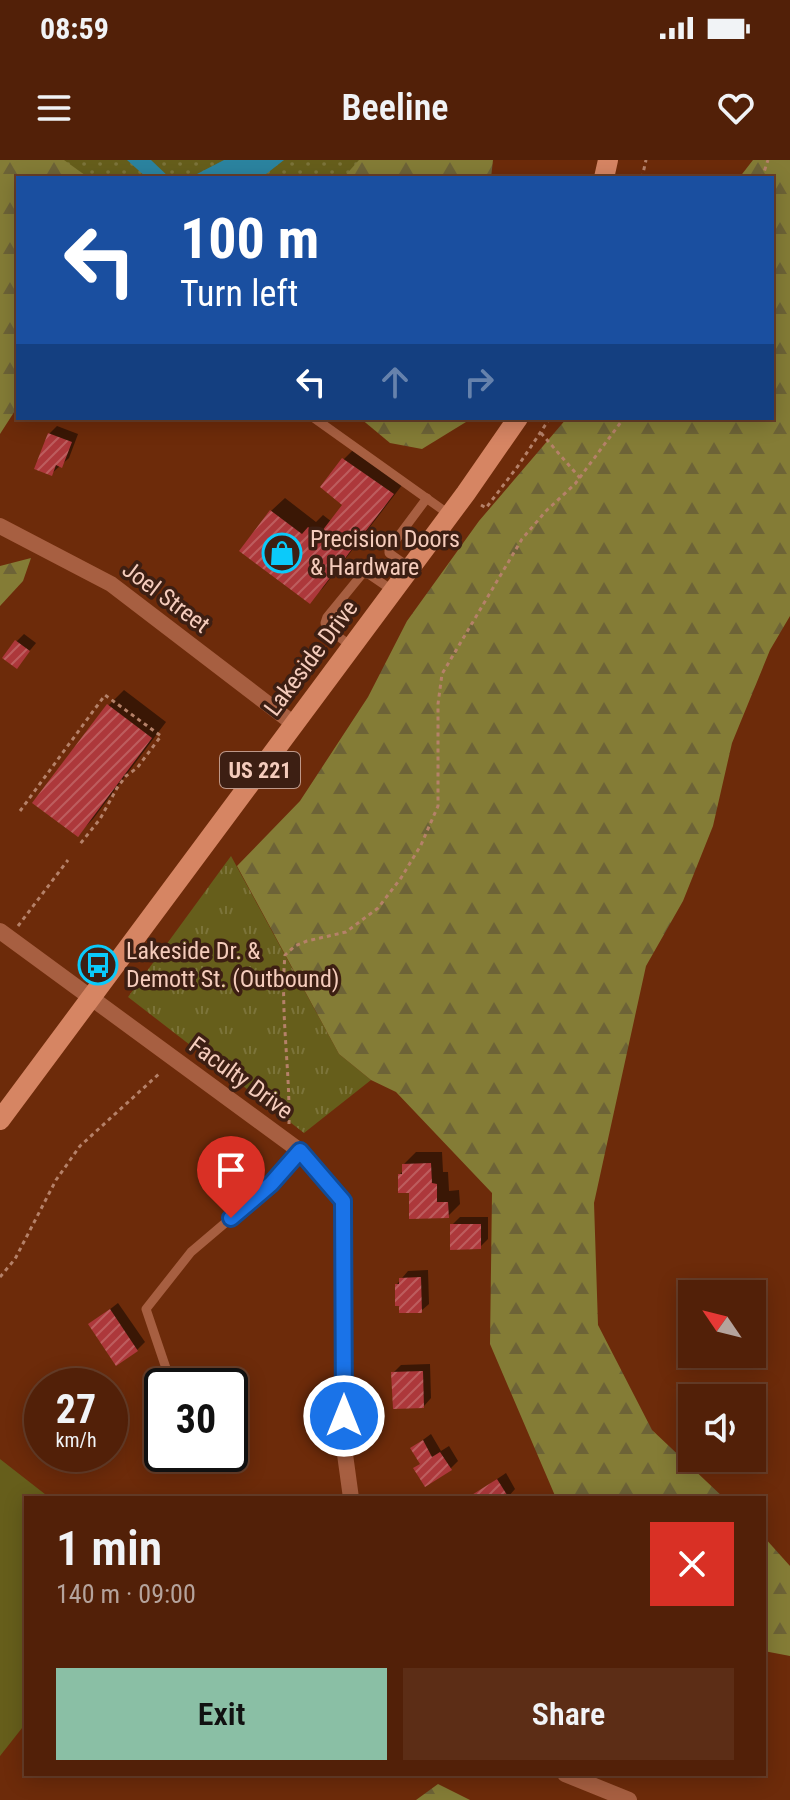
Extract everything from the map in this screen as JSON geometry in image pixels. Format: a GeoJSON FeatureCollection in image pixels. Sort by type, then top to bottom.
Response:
{"type":"FeatureCollection","features":[{"type":"Feature","properties":{"kind":"main road","name":"Lakeside Drive"},"geometry":{"type":"LineString","coordinates":[[0,1120],[450,515],[517,420]]}},
{"type":"Feature","properties":{"kind":"street","name":"Joel Street"},"geometry":{"type":"LineString","coordinates":[[0,526],[111,584],[294,724]]}},
{"type":"Feature","properties":{"kind":"street","name":"Faculty Drive"},"geometry":{"type":"LineString","coordinates":[[8,930],[93,998],[300,1151],[343,1201],[344,1447],[351,1496]]}},
{"type":"Feature","properties":{"kind":"street"},"geometry":{"type":"LineString","coordinates":[[570,1776],[629,1800]]}},
{"type":"Feature","properties":{"kind":"lane"},"geometry":{"type":"LineString","coordinates":[[317,420],[450,515]]}},
{"type":"Feature","properties":{"kind":"lane"},"geometry":{"type":"LineString","coordinates":[[410,568],[389,553],[389,549],[427,498]]}},
{"type":"Feature","properties":{"kind":"lane"},"geometry":{"type":"LineString","coordinates":[[351,646],[327,628],[327,617],[363,573],[393,591]]}},
{"type":"Feature","properties":{"kind":"lane"},"geometry":{"type":"LineString","coordinates":[[166,1368],[146,1309],[191,1252],[271,1184],[300,1151]]}},
{"type":"Feature","properties":{"kind":"path"},"geometry":{"type":"LineString","coordinates":[[466,493],[486,508],[549,420]]}},
{"type":"Feature","properties":{"kind":"path"},"geometry":{"type":"LineString","coordinates":[[289,1126],[283,975],[285,955],[307,941],[346,932],[378,908],[401,878],[421,845],[438,806],[438,704],[442,674],[522,539],[580,478],[623,420]]}},
{"type":"Feature","properties":{"kind":"path"},"geometry":{"type":"LineString","coordinates":[[541,433],[580,478]]}},
{"type":"Feature","properties":{"kind":"path"},"geometry":{"type":"LineString","coordinates":[[20,811],[105,695],[161,736],[137,768],[116,788],[100,819],[80,844]]}},
{"type":"Feature","properties":{"kind":"path"},"geometry":{"type":"LineString","coordinates":[[8,930],[68,860]]}},
{"type":"Feature","properties":{"kind":"path"},"geometry":{"type":"LineString","coordinates":[[0,1277],[15,1259],[56,1180],[80,1146],[166,1068]]}},
{"type":"Feature","properties":{"kind":"green space"},"geometry":{"type":"Polygon","coordinates":[[[0,160],[127,160],[145,176],[16,176],[16,409],[0,434],[0,160]]]}},
{"type":"Feature","properties":{"kind":"green space"},"geometry":{"type":"Polygon","coordinates":[[[64,160],[359,160],[345,176],[86,176],[64,160]]]}},
{"type":"Feature","properties":{"kind":"green space"},"geometry":{"type":"Polygon","coordinates":[[[284,160],[493,160],[491,176],[264,176],[284,160]]]}},
{"type":"Feature","properties":{"kind":"green space"},"geometry":{"type":"Polygon","coordinates":[[[753,160],[790,160],[790,616],[770,650],[732,743],[713,826],[683,901],[646,966],[594,1203],[598,1325],[652,1430],[678,1455],[678,1472],[696,1472],[722,1496],[555,1496],[490,1344],[492,1193],[396,1092],[371,1080],[339,1054],[237,866],[300,801],[368,697],[407,621],[479,521],[565,420],[774,420],[774,176],[741,176],[753,160]]]}},
{"type":"Feature","properties":{"kind":"green space"},"geometry":{"type":"Polygon","coordinates":[[[362,420],[466,420],[422,449],[390,443],[362,420]]]}},
{"type":"Feature","properties":{"kind":"green space"},"geometry":{"type":"Polygon","coordinates":[[[31,558],[23,581],[0,606],[0,566],[31,558]]]}},
{"type":"Feature","properties":{"kind":"green space"},"geometry":{"type":"Polygon","coordinates":[[[231,856],[339,1054],[371,1080],[304,1133],[128,997],[231,856]]]}},
{"type":"Feature","properties":{"kind":"green space"},"geometry":{"type":"Polygon","coordinates":[[[0,1459],[47,1496],[24,1496],[24,1726],[0,1756],[0,1459]]]}},
{"type":"Feature","properties":{"kind":"green space"},"geometry":{"type":"Polygon","coordinates":[[[766,1539],[790,1566],[790,1656],[766,1651],[766,1539]]]}},
{"type":"Feature","properties":{"kind":"green space"},"geometry":{"type":"Polygon","coordinates":[[[438,1784],[470,1800],[416,1800],[438,1784]]]}},
{"type":"Feature","properties":{"kind":"water"},"geometry":{"type":"Polygon","coordinates":[[[127,160],[151,160],[168,176],[145,176],[127,160]]]}},
{"type":"Feature","properties":{"kind":"water"},"geometry":{"type":"Polygon","coordinates":[[[224,160],[284,160],[264,176],[190,176],[224,160]]]}},
{"type":"Feature","properties":{"kind":"building"},"geometry":{"type":"Polygon","coordinates":[[[48,433],[72,442],[62,468],[56,465],[52,476],[34,469],[48,433]]]}},
{"type":"Feature","properties":{"kind":"building"},"geometry":{"type":"Polygon","coordinates":[[[342,458],[394,494],[310,604],[239,551],[270,510],[302,534],[308,527],[319,535],[342,505],[320,487],[342,458]]]}},
{"type":"Feature","properties":{"kind":"building"},"geometry":{"type":"Polygon","coordinates":[[[15,640],[30,651],[17,669],[2,658],[15,640]]]}},
{"type":"Feature","properties":{"kind":"building"},"geometry":{"type":"Polygon","coordinates":[[[107,704],[152,738],[78,837],[32,803],[107,704]]]}},
{"type":"Feature","properties":{"kind":"building"},"geometry":{"type":"Polygon","coordinates":[[[431,1163],[432,1183],[437,1184],[437,1202],[448,1202],[449,1218],[409,1219],[409,1193],[398,1193],[398,1174],[402,1174],[402,1164],[431,1163]]]}},
{"type":"Feature","properties":{"kind":"building"},"geometry":{"type":"Polygon","coordinates":[[[450,1224],[481,1224],[481,1249],[450,1250],[450,1224]]]}},
{"type":"Feature","properties":{"kind":"building"},"geometry":{"type":"Polygon","coordinates":[[[421,1277],[422,1313],[399,1313],[399,1306],[395,1306],[395,1284],[399,1284],[399,1278],[421,1277]]]}},
{"type":"Feature","properties":{"kind":"building"},"geometry":{"type":"Polygon","coordinates":[[[110,1309],[138,1351],[116,1366],[88,1324],[110,1309]]]}},
{"type":"Feature","properties":{"kind":"building"},"geometry":{"type":"Polygon","coordinates":[[[423,1371],[424,1408],[393,1409],[391,1372],[423,1371]]]}},
{"type":"Feature","properties":{"kind":"building"},"geometry":{"type":"Polygon","coordinates":[[[423,1440],[432,1457],[440,1452],[452,1470],[425,1487],[413,1468],[420,1464],[410,1448],[423,1440]]]}},
{"type":"Feature","properties":{"kind":"building"},"geometry":{"type":"Polygon","coordinates":[[[497,1479],[508,1496],[470,1496],[497,1479]]]}},
{"type":"Feature","properties":{"kind":"place","name":"Precision Doors & Hardware"},"geometry":{"type":"Point","coordinates":[282,553]}},
{"type":"Feature","properties":{"kind":"place","name":"Lakeside Dr. & Demott St. (Outbound)"},"geometry":{"type":"Point","coordinates":[98,965]}},
{"type":"Feature","properties":{"kind":"route"},"geometry":{"type":"LineString","coordinates":[[231,1218],[271,1184],[300,1151],[343,1201],[344,1416]]}}]}
